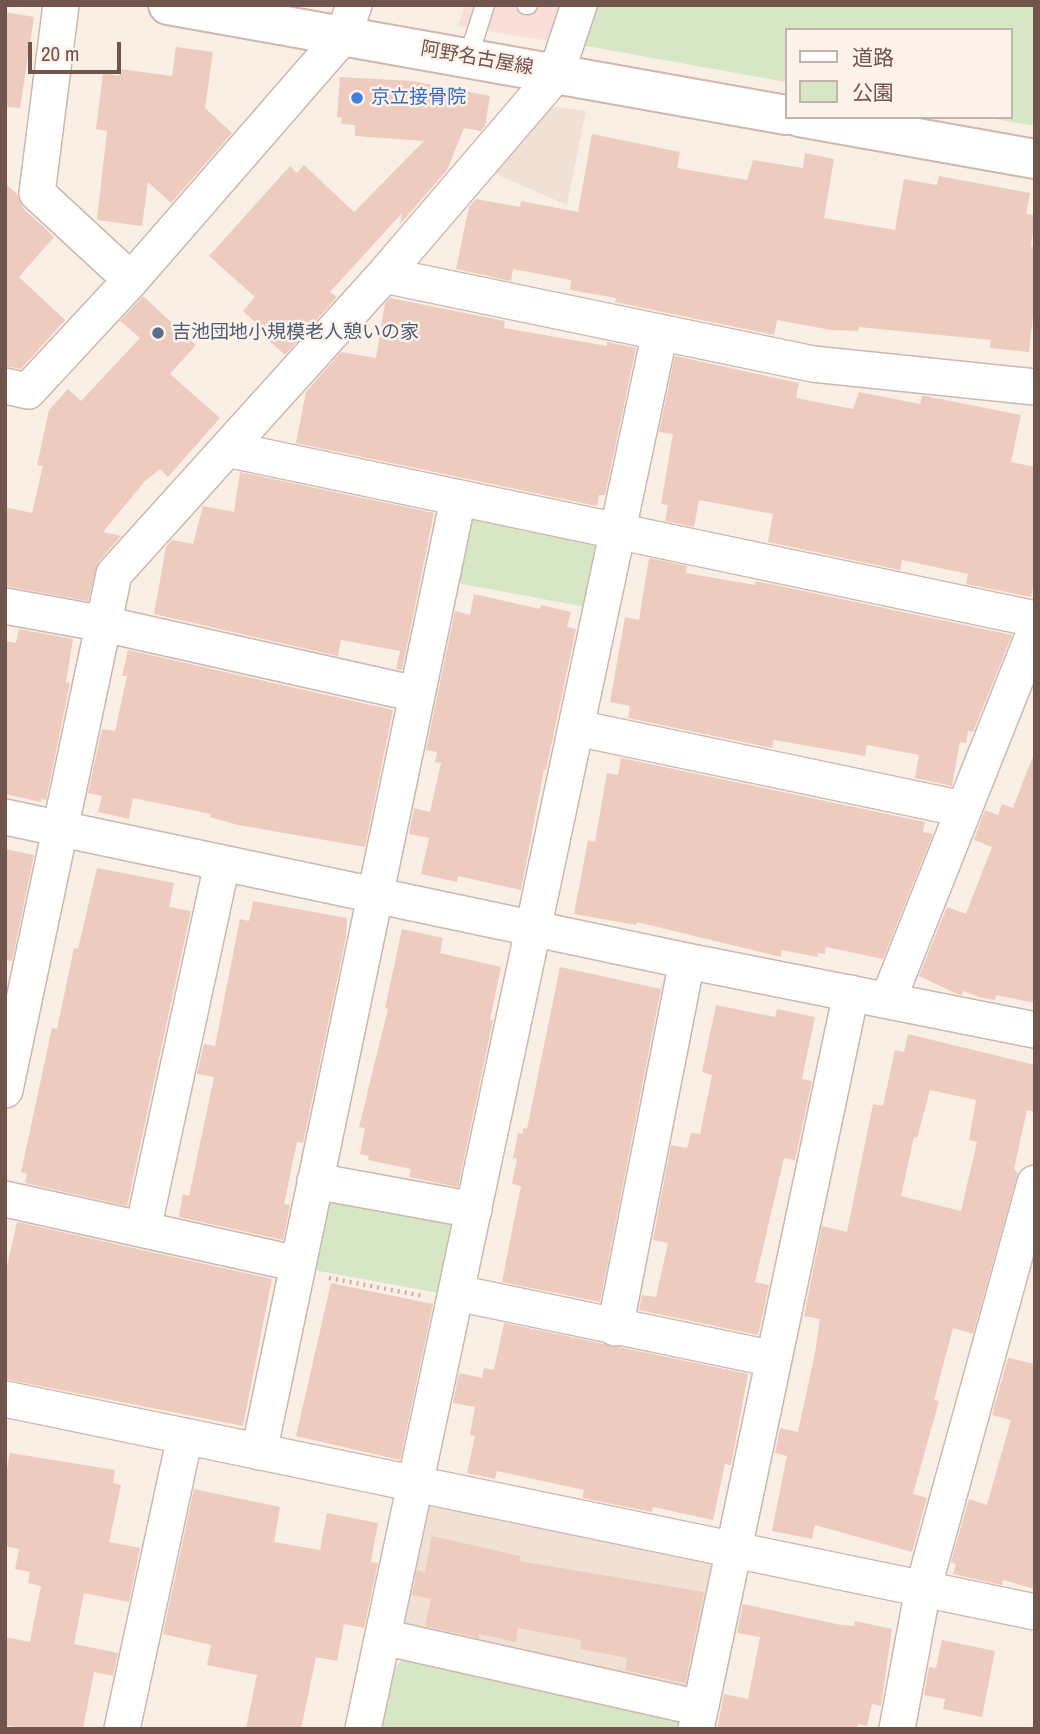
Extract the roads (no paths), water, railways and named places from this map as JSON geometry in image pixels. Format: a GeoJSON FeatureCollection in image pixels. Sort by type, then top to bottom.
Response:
{"type":"FeatureCollection","features":[{"type":"Feature","properties":{"kind":"main road","name":"阿野名古屋線"},"geometry":{"type":"LineString","coordinates":[[168,5],[349,20],[468,58],[785,115]]}},
{"type":"Feature","properties":{"kind":"main road"},"geometry":{"type":"LineString","coordinates":[[810,119],[1035,159]]}},
{"type":"Feature","properties":{"kind":"street"},"geometry":{"type":"LineString","coordinates":[[61,5],[37,193],[131,280]]}},
{"type":"Feature","properties":{"kind":"street"},"geometry":{"type":"LineString","coordinates":[[5,1090],[11,1024],[62,829],[114,574],[384,275],[556,74],[579,5]]}},
{"type":"Feature","properties":{"kind":"street"},"geometry":{"type":"LineString","coordinates":[[5,386],[29,391],[131,280],[349,20]]}},
{"type":"Feature","properties":{"kind":"street"},"geometry":{"type":"LineString","coordinates":[[384,275],[813,364],[1035,387]]}},
{"type":"Feature","properties":{"kind":"street"},"geometry":{"type":"LineString","coordinates":[[363,1729],[660,332]]}},
{"type":"Feature","properties":{"kind":"street"},"geometry":{"type":"LineString","coordinates":[[227,449],[1035,619]]}},
{"type":"Feature","properties":{"kind":"street"},"geometry":{"type":"LineString","coordinates":[[259,1452],[458,499]]}},
{"type":"Feature","properties":{"kind":"street"},"geometry":{"type":"LineString","coordinates":[[5,606],[104,624],[416,694]]}},
{"type":"Feature","properties":{"kind":"street"},"geometry":{"type":"LineString","coordinates":[[888,1000],[1035,631]]}},
{"type":"Feature","properties":{"kind":"street"},"geometry":{"type":"LineString","coordinates":[[577,728],[963,809]]}},
{"type":"Feature","properties":{"kind":"street"},"geometry":{"type":"LineString","coordinates":[[5,817],[687,961],[1035,1030]]}},
{"type":"Feature","properties":{"kind":"street"},"geometry":{"type":"LineString","coordinates":[[143,1229],[222,864]]}},
{"type":"Feature","properties":{"kind":"street"},"geometry":{"type":"LineString","coordinates":[[615,1328],[687,961]]}},
{"type":"Feature","properties":{"kind":"street"},"geometry":{"type":"LineString","coordinates":[[383,1637],[698,1718],[851,993]]}},
{"type":"Feature","properties":{"kind":"street"},"geometry":{"type":"LineString","coordinates":[[315,1181],[474,1210]]}},
{"type":"Feature","properties":{"kind":"street"},"geometry":{"type":"LineString","coordinates":[[897,1729],[923,1589],[1035,1183]]}},
{"type":"Feature","properties":{"kind":"street"},"geometry":{"type":"LineString","coordinates":[[5,1199],[143,1229],[297,1268]]}},
{"type":"Feature","properties":{"kind":"street"},"geometry":{"type":"LineString","coordinates":[[456,1297],[774,1359]]}},
{"type":"Feature","properties":{"kind":"street"},"geometry":{"type":"LineString","coordinates":[[5,1399],[1035,1612]]}},
{"type":"Feature","properties":{"kind":"street"},"geometry":{"type":"LineString","coordinates":[[122,1729],[185,1436]]}},
{"type":"Feature","properties":{"kind":"lane"},"geometry":{"type":"LineString","coordinates":[[468,58],[485,5]]}},
{"type":"Feature","properties":{"kind":"place","name":"京立接骨院"},"geometry":{"type":"Point","coordinates":[357,98]}},
{"type":"Feature","properties":{"kind":"place","name":"吉池団地小規模老人憩いの家"},"geometry":{"type":"Point","coordinates":[158,333]}}]}
